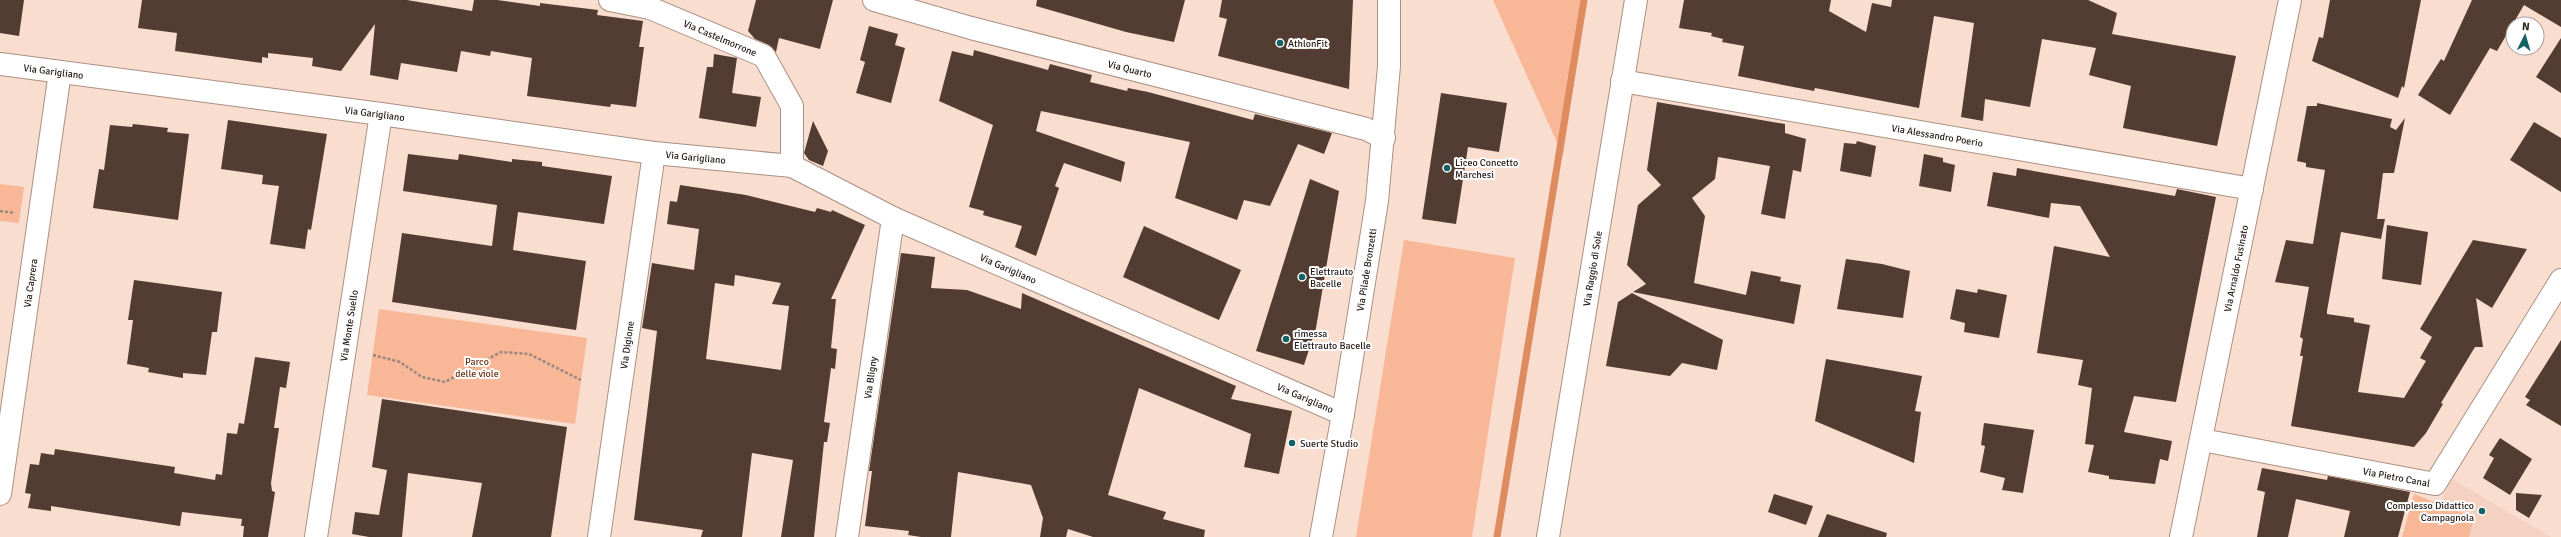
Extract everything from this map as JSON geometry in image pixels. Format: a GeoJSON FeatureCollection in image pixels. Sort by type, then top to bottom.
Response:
{"type":"FeatureCollection","features":[{"type":"Feature","properties":{"kind":"street","name":"Via Castelmorrone"},"geometry":{"type":"LineString","coordinates":[[610,0],[650,8],[764,56],[792,106],[792,166]]}},
{"type":"Feature","properties":{"kind":"street","name":"Via Quarto"},"geometry":{"type":"LineString","coordinates":[[874,0],[971,28],[1366,129],[1384,138]]}},
{"type":"Feature","properties":{"kind":"street","name":"Via Pilade Bronzetti"},"geometry":{"type":"LineString","coordinates":[[1321,537],[1343,414],[1377,201],[1384,138],[1389,66],[1389,0]]}},
{"type":"Feature","properties":{"kind":"street","name":"Via Raggio di Sole"},"geometry":{"type":"LineString","coordinates":[[1548,537],[1636,0]]}},
{"type":"Feature","properties":{"kind":"street","name":"Via Arnaldo Fusinato"},"geometry":{"type":"LineString","coordinates":[[2181,537],[2202,440],[2290,0]]}},
{"type":"Feature","properties":{"kind":"street","name":"Via Garigliano"},"geometry":{"type":"LineString","coordinates":[[0,64],[381,114],[654,153],[792,166],[892,218],[1343,414]]}},
{"type":"Feature","properties":{"kind":"street","name":"Via Caprera"},"geometry":{"type":"LineString","coordinates":[[0,494],[60,72]]}},
{"type":"Feature","properties":{"kind":"street","name":"Via Alessandro Poerio"},"geometry":{"type":"LineString","coordinates":[[1622,81],[2252,189]]}},
{"type":"Feature","properties":{"kind":"street","name":"Via Monte Suello"},"geometry":{"type":"LineString","coordinates":[[316,537],[381,114]]}},
{"type":"Feature","properties":{"kind":"street","name":"Via Digione"},"geometry":{"type":"LineString","coordinates":[[600,537],[654,153]]}},
{"type":"Feature","properties":{"kind":"street","name":"Via Bligny"},"geometry":{"type":"LineString","coordinates":[[847,537],[892,218]]}},
{"type":"Feature","properties":{"kind":"street","name":"Via Pietro Canal"},"geometry":{"type":"LineString","coordinates":[[2202,440],[2435,484],[2559,286]]}},
{"type":"Feature","properties":{"kind":"path"},"geometry":{"type":"LineString","coordinates":[[373,355],[400,362],[422,377],[445,382],[501,352],[529,354],[581,380]]}},
{"type":"Feature","properties":{"kind":"shaded area","name":"Complesso Didattico Campagnola"},"geometry":{"type":"Polygon","coordinates":[[[2452,479],[2551,537],[2469,537],[2474,518],[2440,504],[2452,479]]]}},
{"type":"Feature","properties":{"kind":"green space"},"geometry":{"type":"Polygon","coordinates":[[[1493,0],[1586,0],[1563,156],[1493,0]]]}},
{"type":"Feature","properties":{"kind":"green space"},"geometry":{"type":"Polygon","coordinates":[[[0,184],[24,187],[19,223],[0,221],[0,184]]]}},
{"type":"Feature","properties":{"kind":"green space"},"geometry":{"type":"Polygon","coordinates":[[[1404,240],[1515,258],[1472,537],[1356,537],[1404,240]]]}},
{"type":"Feature","properties":{"kind":"green space","name":"Parco delle viole"},"geometry":{"type":"Polygon","coordinates":[[[379,309],[587,338],[575,424],[367,395],[379,309]]]}},
{"type":"Feature","properties":{"kind":"green space"},"geometry":{"type":"Polygon","coordinates":[[[2414,494],[2474,518],[2469,537],[2402,537],[2414,494]]]}},
{"type":"Feature","properties":{"kind":"building"},"geometry":{"type":"Polygon","coordinates":[[[0,0],[24,0],[19,36],[0,33],[0,0]]]}},
{"type":"Feature","properties":{"kind":"building"},"geometry":{"type":"Polygon","coordinates":[[[142,0],[407,0],[472,11],[474,0],[497,0],[540,6],[540,3],[598,10],[597,15],[643,21],[639,47],[644,47],[636,107],[611,104],[610,107],[527,96],[532,58],[491,51],[490,56],[461,51],[457,72],[401,63],[398,80],[370,75],[375,24],[341,71],[312,66],[313,58],[268,53],[268,58],[262,57],[262,63],[175,51],[177,33],[138,28],[142,0]]]}},
{"type":"Feature","properties":{"kind":"building"},"geometry":{"type":"Polygon","coordinates":[[[756,0],[833,0],[820,49],[779,38],[776,52],[769,45],[755,39],[748,31],[756,0]]]}},
{"type":"Feature","properties":{"kind":"building"},"geometry":{"type":"Polygon","coordinates":[[[1037,0],[1185,0],[1174,42],[1126,32],[1036,6],[1037,0]]]}},
{"type":"Feature","properties":{"kind":"building","name":"AthlonFit"},"geometry":{"type":"Polygon","coordinates":[[[1222,0],[1353,0],[1349,89],[1218,56],[1227,19],[1219,17],[1222,0]]]}},
{"type":"Feature","properties":{"kind":"building"},"geometry":{"type":"Polygon","coordinates":[[[1684,0],[1831,0],[1829,11],[1866,32],[1872,3],[1891,7],[1892,0],[2088,0],[2117,13],[2112,34],[2236,56],[2217,146],[2123,128],[2131,86],[2089,75],[2096,48],[2042,39],[2030,107],[1985,99],[1983,121],[1961,117],[1974,23],[1934,16],[1919,108],[1815,88],[1814,91],[1738,76],[1744,46],[1722,42],[1723,39],[1711,36],[1712,33],[1679,28],[1684,0]]]}},
{"type":"Feature","properties":{"kind":"building"},"geometry":{"type":"Polygon","coordinates":[[[2330,0],[2421,0],[2404,88],[2402,86],[2398,98],[2312,61],[2319,37],[2323,38],[2330,0]]]}},
{"type":"Feature","properties":{"kind":"building"},"geometry":{"type":"Polygon","coordinates":[[[2472,0],[2561,0],[2561,27],[2545,17],[2545,16],[2524,5],[2518,16],[2505,16],[2505,37],[2497,51],[2490,48],[2450,115],[2418,95],[2441,59],[2444,61],[2472,0]]]}},
{"type":"Feature","properties":{"kind":"building"},"geometry":{"type":"Polygon","coordinates":[[[869,26],[898,34],[895,45],[905,48],[891,103],[856,93],[865,62],[860,60],[869,26]]]}},
{"type":"Feature","properties":{"kind":"building"},"geometry":{"type":"Polygon","coordinates":[[[2561,38],[2561,93],[2536,77],[2561,38]]]}},
{"type":"Feature","properties":{"kind":"building"},"geometry":{"type":"Polygon","coordinates":[[[974,50],[1048,70],[1050,64],[1092,75],[1090,82],[1127,91],[1128,88],[1148,92],[1253,120],[1255,114],[1332,133],[1324,154],[1298,144],[1270,206],[1244,200],[1237,220],[1175,198],[1190,142],[1041,111],[1036,131],[1125,162],[1121,182],[1064,163],[1055,186],[1059,188],[1036,256],[1015,247],[1022,226],[983,215],[984,211],[969,207],[993,125],[939,101],[952,51],[973,56],[974,50]]]}},
{"type":"Feature","properties":{"kind":"building"},"geometry":{"type":"Polygon","coordinates":[[[714,54],[737,58],[732,93],[761,97],[756,127],[699,118],[707,67],[713,67],[714,54]]]}},
{"type":"Feature","properties":{"kind":"building","name":"Liceo Concetto Marchesi"},"geometry":{"type":"Polygon","coordinates":[[[1441,93],[1507,103],[1499,152],[1468,147],[1456,224],[1422,219],[1441,93]]]}},
{"type":"Feature","properties":{"kind":"building"},"geometry":{"type":"Polygon","coordinates":[[[1657,102],[1785,124],[1785,133],[1806,139],[1801,172],[1793,170],[1785,219],[1761,214],[1770,166],[1718,157],[1715,179],[1692,198],[1705,216],[1694,283],[1746,295],[1751,271],[1781,277],[1780,281],[1801,285],[1794,324],[1633,292],[1646,284],[1627,265],[1638,205],[1661,185],[1647,170],[1657,102]]]}},
{"type":"Feature","properties":{"kind":"building"},"geometry":{"type":"Polygon","coordinates":[[[2317,103],[2392,119],[2390,127],[2396,130],[2405,118],[2394,173],[2383,173],[2377,219],[2385,219],[2381,239],[2341,232],[2327,311],[2327,314],[2354,318],[2354,322],[2370,325],[2358,392],[2404,398],[2426,361],[2420,358],[2432,337],[2420,329],[2473,240],[2527,249],[2492,308],[2476,298],[2483,347],[2475,347],[2441,403],[2443,404],[2426,433],[2414,447],[2291,426],[2303,356],[2300,356],[2303,339],[2300,337],[2309,287],[2275,282],[2286,240],[2313,244],[2325,170],[2306,167],[2306,163],[2297,161],[2307,106],[2317,106],[2317,103]]]}},
{"type":"Feature","properties":{"kind":"building"},"geometry":{"type":"Polygon","coordinates":[[[228,120],[327,134],[311,230],[308,229],[305,249],[270,244],[279,186],[262,184],[263,175],[221,169],[228,120]]]}},
{"type":"Feature","properties":{"kind":"building"},"geometry":{"type":"Polygon","coordinates":[[[813,121],[828,151],[823,166],[809,160],[804,153],[813,121]]]}},
{"type":"Feature","properties":{"kind":"building"},"geometry":{"type":"Polygon","coordinates":[[[2534,122],[2561,138],[2561,192],[2510,160],[2534,122]]]}},
{"type":"Feature","properties":{"kind":"building"},"geometry":{"type":"Polygon","coordinates":[[[133,124],[168,128],[167,132],[189,134],[178,220],[93,208],[99,169],[104,170],[110,125],[132,127],[133,124]]]}},
{"type":"Feature","properties":{"kind":"building"},"geometry":{"type":"Polygon","coordinates":[[[1857,141],[1876,146],[1871,177],[1840,171],[1844,143],[1856,144],[1857,141]]]}},
{"type":"Feature","properties":{"kind":"building"},"geometry":{"type":"Polygon","coordinates":[[[408,154],[458,160],[459,154],[512,162],[512,159],[542,162],[542,166],[612,176],[604,224],[518,212],[513,250],[586,261],[576,330],[392,302],[402,233],[492,246],[497,205],[403,191],[408,154]]]}},
{"type":"Feature","properties":{"kind":"building"},"geometry":{"type":"Polygon","coordinates":[[[1924,154],[1943,158],[1943,162],[1955,165],[1951,192],[1919,186],[1924,154]]]}},
{"type":"Feature","properties":{"kind":"building"},"geometry":{"type":"Polygon","coordinates":[[[2017,168],[2175,196],[2177,189],[2216,197],[2176,402],[2134,396],[2124,432],[2172,441],[2168,461],[2160,459],[2155,484],[2109,479],[2109,476],[2088,472],[2094,445],[2085,444],[2092,388],[2078,385],[2083,360],[2037,353],[2054,246],[2110,257],[2080,206],[2051,203],[2049,218],[1987,206],[1993,172],[2016,176],[2017,168]]]}},
{"type":"Feature","properties":{"kind":"building"},"geometry":{"type":"Polygon","coordinates":[[[1310,179],[1339,191],[1316,328],[1304,365],[1256,351],[1310,179]]]}},
{"type":"Feature","properties":{"kind":"building"},"geometry":{"type":"Polygon","coordinates":[[[680,185],[746,195],[815,212],[817,208],[831,212],[832,210],[865,225],[831,299],[836,299],[831,348],[837,349],[835,369],[831,368],[824,422],[830,423],[827,442],[824,442],[814,537],[781,537],[793,460],[752,453],[742,537],[701,537],[703,530],[634,520],[657,331],[642,328],[652,263],[694,270],[699,229],[667,224],[670,201],[677,202],[680,185]],[[735,275],[734,286],[715,283],[706,359],[781,370],[789,306],[772,304],[781,283],[735,275]]]}},
{"type":"Feature","properties":{"kind":"building"},"geometry":{"type":"Polygon","coordinates":[[[2387,225],[2428,232],[2421,285],[2382,279],[2387,225]]]}},
{"type":"Feature","properties":{"kind":"building"},"geometry":{"type":"Polygon","coordinates":[[[1144,226],[1241,270],[1219,320],[1123,277],[1144,226]]]}},
{"type":"Feature","properties":{"kind":"building"},"geometry":{"type":"Polygon","coordinates":[[[901,253],[935,257],[931,288],[967,290],[1021,309],[1022,293],[1236,386],[1231,399],[1292,411],[1279,474],[1244,467],[1251,434],[1139,388],[1108,495],[1166,512],[1163,519],[1205,530],[1204,537],[1093,537],[1068,529],[1066,537],[1040,537],[1043,518],[1031,485],[958,472],[951,537],[921,537],[908,535],[909,531],[865,526],[872,471],[869,471],[901,253]]]}},
{"type":"Feature","properties":{"kind":"building"},"geometry":{"type":"Polygon","coordinates":[[[1846,259],[1882,264],[1910,271],[1903,318],[1837,309],[1846,259]]]}},
{"type":"Feature","properties":{"kind":"building"},"geometry":{"type":"Polygon","coordinates":[[[134,280],[222,292],[217,332],[212,332],[206,375],[183,373],[183,378],[148,372],[149,368],[127,364],[133,320],[128,320],[134,280]]]}},
{"type":"Feature","properties":{"kind":"building"},"geometry":{"type":"Polygon","coordinates":[[[1956,289],[1977,293],[1978,289],[2007,295],[1999,338],[1964,332],[1965,323],[1950,319],[1956,289]]]}},
{"type":"Feature","properties":{"kind":"building"},"geometry":{"type":"Polygon","coordinates":[[[1632,293],[1723,340],[1717,370],[1682,363],[1670,376],[1606,366],[1618,302],[1632,293]]]}},
{"type":"Feature","properties":{"kind":"building"},"geometry":{"type":"Polygon","coordinates":[[[2561,340],[2561,426],[2526,405],[2530,400],[2525,397],[2561,340]]]}},
{"type":"Feature","properties":{"kind":"building"},"geometry":{"type":"Polygon","coordinates":[[[255,357],[290,362],[286,388],[280,387],[274,428],[279,428],[271,483],[272,491],[275,492],[268,537],[243,537],[244,526],[241,526],[242,519],[182,512],[180,526],[51,506],[51,511],[28,508],[31,494],[25,493],[30,464],[39,465],[41,453],[54,455],[55,449],[175,467],[174,473],[215,480],[216,474],[222,475],[227,433],[237,434],[239,423],[244,424],[255,357]]]}},
{"type":"Feature","properties":{"kind":"building"},"geometry":{"type":"Polygon","coordinates":[[[1826,359],[1922,376],[1915,411],[1921,412],[1914,463],[1815,421],[1826,359]]]}},
{"type":"Feature","properties":{"kind":"building"},"geometry":{"type":"Polygon","coordinates":[[[382,399],[567,427],[551,537],[472,537],[482,483],[408,473],[402,537],[369,537],[352,534],[355,512],[379,515],[387,470],[372,467],[382,399]]]}},
{"type":"Feature","properties":{"kind":"building"},"geometry":{"type":"Polygon","coordinates":[[[1984,423],[2034,430],[2023,493],[2002,490],[2005,478],[1980,472],[1985,446],[1981,445],[1984,423]]]}},
{"type":"Feature","properties":{"kind":"building"},"geometry":{"type":"Polygon","coordinates":[[[2500,438],[2532,459],[2510,495],[2483,478],[2494,458],[2489,455],[2500,438]]]}},
{"type":"Feature","properties":{"kind":"building"},"geometry":{"type":"Polygon","coordinates":[[[2262,468],[2327,480],[2328,476],[2410,492],[2398,537],[2344,537],[2350,511],[2296,499],[2288,537],[2257,537],[2265,492],[2257,490],[2262,468]]]}},
{"type":"Feature","properties":{"kind":"building"},"geometry":{"type":"Polygon","coordinates":[[[2516,493],[2542,495],[2529,518],[2516,510],[2516,493]]]}},
{"type":"Feature","properties":{"kind":"building"},"geometry":{"type":"Polygon","coordinates":[[[1774,494],[1813,506],[1806,525],[1768,512],[1774,494]]]}},
{"type":"Feature","properties":{"kind":"building"},"geometry":{"type":"Polygon","coordinates":[[[1827,514],[1887,533],[1886,537],[1818,537],[1827,514]]]}},
{"type":"Feature","properties":{"kind":"waterway"},"geometry":{"type":"LineString","coordinates":[[1497,537],[1584,0]]}},
{"type":"Feature","properties":{"kind":"place","name":"AthlonFit"},"geometry":{"type":"Point","coordinates":[1280,43]}},
{"type":"Feature","properties":{"kind":"place","name":"Liceo Concetto Marchesi"},"geometry":{"type":"Point","coordinates":[1447,168]}},
{"type":"Feature","properties":{"kind":"place","name":"Elettrauto Bacelle"},"geometry":{"type":"Point","coordinates":[1302,277]}},
{"type":"Feature","properties":{"kind":"place","name":"rimessa Elettrauto Bacelle"},"geometry":{"type":"Point","coordinates":[1286,339]}},
{"type":"Feature","properties":{"kind":"place","name":"Suerte Studio"},"geometry":{"type":"Point","coordinates":[1292,443]}},
{"type":"Feature","properties":{"kind":"place","name":"Complesso Didattico Campagnola"},"geometry":{"type":"Point","coordinates":[2482,511]}}]}
